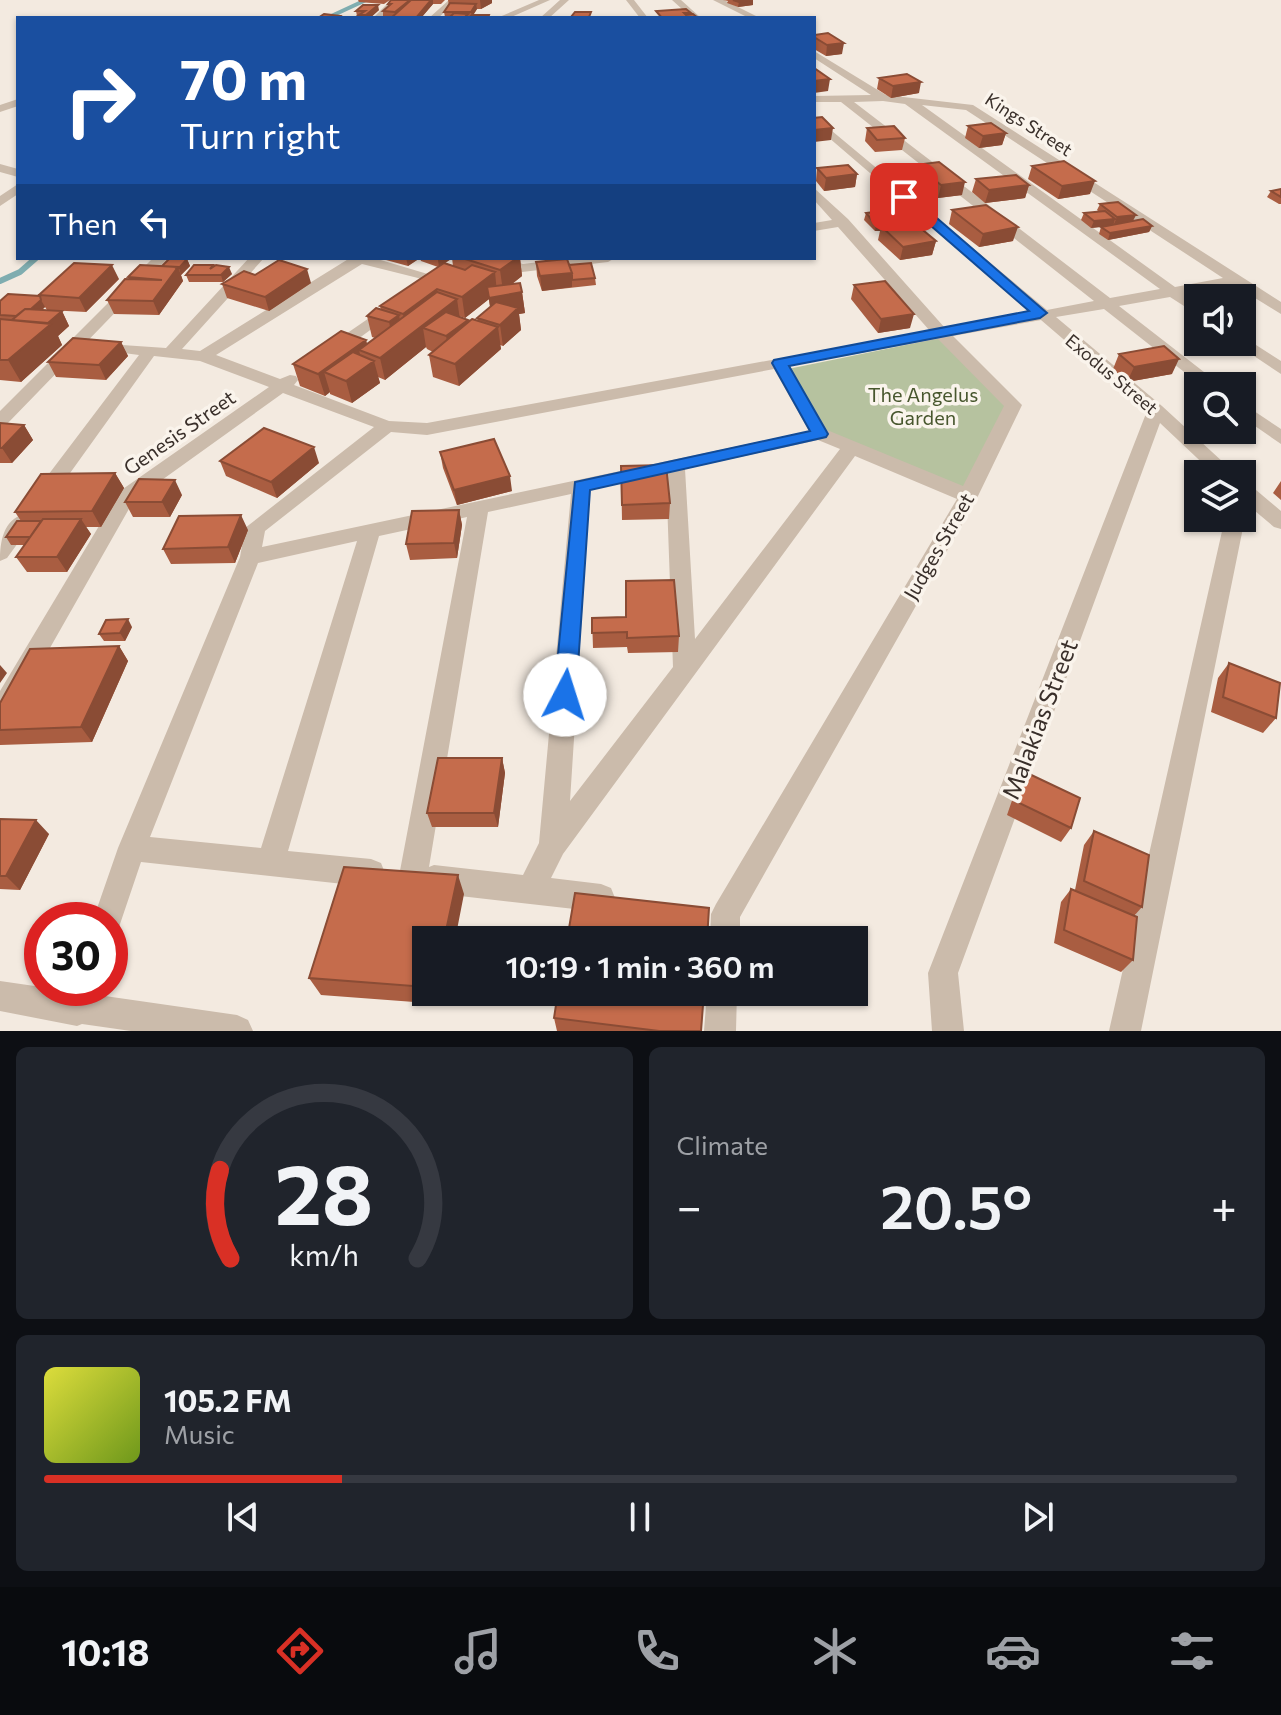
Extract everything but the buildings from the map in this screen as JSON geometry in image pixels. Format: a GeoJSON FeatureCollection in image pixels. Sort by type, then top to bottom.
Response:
{"type":"FeatureCollection","features":[{"type":"Feature","properties":{"kind":"street"},"geometry":{"type":"LineString","coordinates":[[379,16],[396,0]]}},
{"type":"Feature","properties":{"kind":"street"},"geometry":{"type":"LineString","coordinates":[[435,16],[454,0]]}},
{"type":"Feature","properties":{"kind":"street"},"geometry":{"type":"LineString","coordinates":[[506,16],[546,0]]}},
{"type":"Feature","properties":{"kind":"street"},"geometry":{"type":"LineString","coordinates":[[546,16],[565,0]]}},
{"type":"Feature","properties":{"kind":"street"},"geometry":{"type":"LineString","coordinates":[[630,0],[642,16]]}},
{"type":"Feature","properties":{"kind":"street"},"geometry":{"type":"LineString","coordinates":[[676,0],[695,16]]}},
{"type":"Feature","properties":{"kind":"street"},"geometry":{"type":"LineString","coordinates":[[717,0],[752,16]]}},
{"type":"Feature","properties":{"kind":"street"},"geometry":{"type":"LineString","coordinates":[[816,55],[883,98]]}},
{"type":"Feature","properties":{"kind":"street"},"geometry":{"type":"LineString","coordinates":[[841,97],[1195,372]]}},
{"type":"Feature","properties":{"kind":"street","name":"Kings Street"},"geometry":{"type":"LineString","coordinates":[[816,99],[906,99],[956,104],[976,110],[1281,309]]}},
{"type":"Feature","properties":{"kind":"street"},"geometry":{"type":"LineString","coordinates":[[906,99],[1184,300]]}},
{"type":"Feature","properties":{"kind":"street","name":"Exodus Street"},"geometry":{"type":"LineString","coordinates":[[816,121],[1211,460]]}},
{"type":"Feature","properties":{"kind":"street"},"geometry":{"type":"LineString","coordinates":[[0,202],[16,190]]}},
{"type":"Feature","properties":{"kind":"street","name":"Judges Street"},"geometry":{"type":"LineString","coordinates":[[727,926],[968,496],[1013,405],[941,333],[816,194]]}},
{"type":"Feature","properties":{"kind":"street"},"geometry":{"type":"LineString","coordinates":[[816,227],[843,222]]}},
{"type":"Feature","properties":{"kind":"street"},"geometry":{"type":"LineString","coordinates":[[0,421],[159,260]]}},
{"type":"Feature","properties":{"kind":"street"},"geometry":{"type":"LineString","coordinates":[[170,353],[255,260]]}},
{"type":"Feature","properties":{"kind":"street"},"geometry":{"type":"LineString","coordinates":[[203,356],[355,260]]}},
{"type":"Feature","properties":{"kind":"street"},"geometry":{"type":"LineString","coordinates":[[366,260],[434,278]]}},
{"type":"Feature","properties":{"kind":"street"},"geometry":{"type":"LineString","coordinates":[[495,260],[522,268],[591,260]]}},
{"type":"Feature","properties":{"kind":"street","name":"Genesis Street"},"geometry":{"type":"LineString","coordinates":[[0,713],[127,496],[453,265]]}},
{"type":"Feature","properties":{"kind":"street"},"geometry":{"type":"LineString","coordinates":[[77,344],[203,356],[387,426],[427,429],[1040,313],[1236,280]]}},
{"type":"Feature","properties":{"kind":"street"},"geometry":{"type":"LineString","coordinates":[[0,553],[150,351]]}},
{"type":"Feature","properties":{"kind":"street"},"geometry":{"type":"LineString","coordinates":[[1256,351],[1281,369]]}},
{"type":"Feature","properties":{"kind":"street"},"geometry":{"type":"LineString","coordinates":[[779,363],[820,434]]}},
{"type":"Feature","properties":{"kind":"street","name":"Malakias Street"},"geometry":{"type":"LineString","coordinates":[[948,1031],[943,973],[1156,410]]}},
{"type":"Feature","properties":{"kind":"street"},"geometry":{"type":"LineString","coordinates":[[1256,419],[1281,438]]}},
{"type":"Feature","properties":{"kind":"street"},"geometry":{"type":"LineString","coordinates":[[114,902],[132,848],[250,557],[255,528],[387,426]]}},
{"type":"Feature","properties":{"kind":"street"},"geometry":{"type":"LineString","coordinates":[[250,557],[820,434],[968,496]]}},
{"type":"Feature","properties":{"kind":"street"},"geometry":{"type":"LineString","coordinates":[[531,889],[553,845],[852,447]]}},
{"type":"Feature","properties":{"kind":"street"},"geometry":{"type":"LineString","coordinates":[[675,464],[685,668]]}},
{"type":"Feature","properties":{"kind":"street"},"geometry":{"type":"LineString","coordinates":[[553,845],[581,486]]}},
{"type":"Feature","properties":{"kind":"street"},"geometry":{"type":"LineString","coordinates":[[1256,501],[1281,522]]}},
{"type":"Feature","properties":{"kind":"street"},"geometry":{"type":"LineString","coordinates":[[413,876],[479,508]]}},
{"type":"Feature","properties":{"kind":"street"},"geometry":{"type":"LineString","coordinates":[[270,864],[370,531]]}},
{"type":"Feature","properties":{"kind":"street"},"geometry":{"type":"LineString","coordinates":[[1125,1031],[1232,532]]}},
{"type":"Feature","properties":{"kind":"street"},"geometry":{"type":"LineString","coordinates":[[132,848],[621,900]]}},
{"type":"Feature","properties":{"kind":"street"},"geometry":{"type":"LineString","coordinates":[[696,910],[724,926]]}},
{"type":"Feature","properties":{"kind":"street"},"geometry":{"type":"LineString","coordinates":[[0,996],[24,997]]}},
{"type":"Feature","properties":{"kind":"street"},"geometry":{"type":"LineString","coordinates":[[115,1006],[237,1031]]}},
{"type":"Feature","properties":{"kind":"street"},"geometry":{"type":"LineString","coordinates":[[720,1031],[721,1006]]}},
{"type":"Feature","properties":{"kind":"green space","name":"The Angelus Garden"},"geometry":{"type":"Polygon","coordinates":[[[945,337],[1010,406],[966,492],[827,433],[783,370],[945,337]]]}},
{"type":"Feature","properties":{"kind":"waterway"},"geometry":{"type":"LineString","coordinates":[[331,16],[366,0]]}},
{"type":"Feature","properties":{"kind":"waterway"},"geometry":{"type":"LineString","coordinates":[[0,281],[20,272],[34,260]]}},
{"type":"Feature","properties":{"kind":"route"},"geometry":{"type":"LineString","coordinates":[[565,695],[581,486],[820,434],[779,363],[1040,313],[904,197]]}}]}
